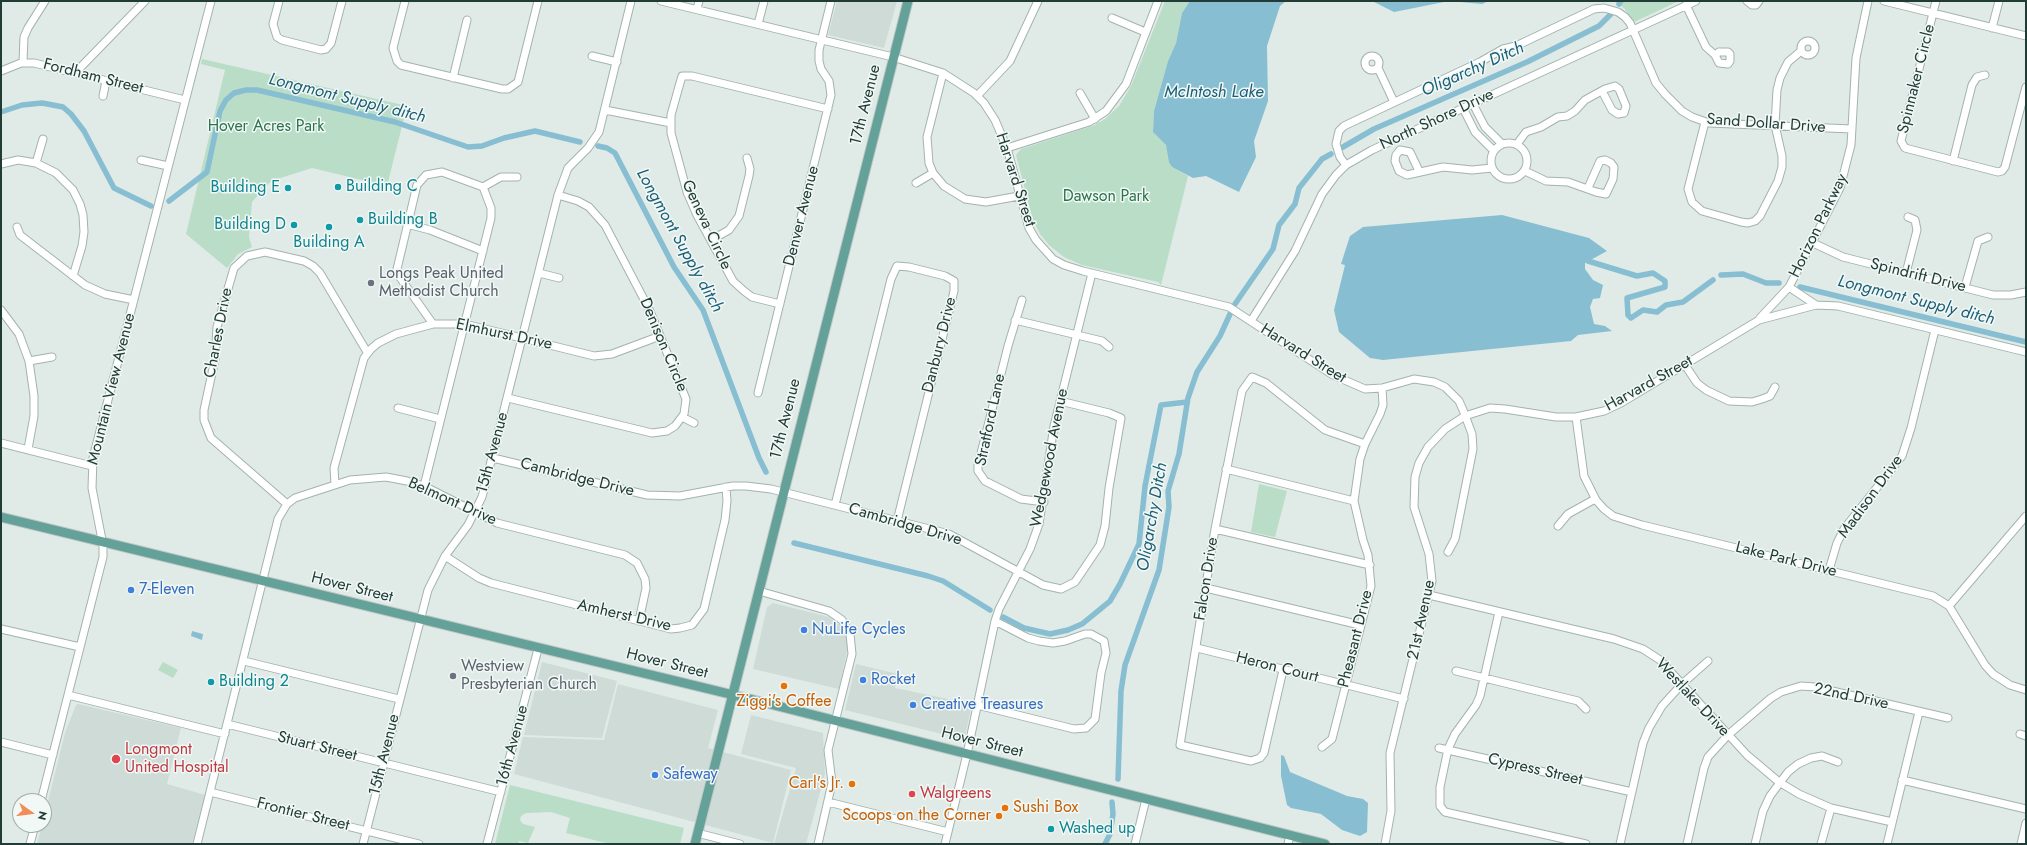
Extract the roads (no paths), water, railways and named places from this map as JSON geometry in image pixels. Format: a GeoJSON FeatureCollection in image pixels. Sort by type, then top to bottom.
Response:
{"type":"FeatureCollection","features":[{"type":"Feature","properties":{"kind":"main road","name":"17th Avenue"},"geometry":{"type":"LineString","coordinates":[[695,844],[908,1]]}},
{"type":"Feature","properties":{"kind":"main road","name":"Hover Street"},"geometry":{"type":"LineString","coordinates":[[1,517],[538,649],[732,695],[1146,798],[1289,840],[1326,844]]}},
{"type":"Feature","properties":{"kind":"street"},"geometry":{"type":"LineString","coordinates":[[23,62],[24,37],[45,1]]}},
{"type":"Feature","properties":{"kind":"street"},"geometry":{"type":"LineString","coordinates":[[75,73],[145,1]]}},
{"type":"Feature","properties":{"kind":"street","name":"Mountain View Avenue"},"geometry":{"type":"LineString","coordinates":[[43,793],[103,557],[103,542],[92,488],[92,466],[211,1]]}},
{"type":"Feature","properties":{"kind":"street"},"geometry":{"type":"LineString","coordinates":[[279,1],[273,24],[277,37],[282,40],[321,50],[326,49],[331,43],[342,1]]}},
{"type":"Feature","properties":{"kind":"street"},"geometry":{"type":"LineString","coordinates":[[405,1],[393,48],[395,59],[401,65],[502,89],[514,86],[518,82],[538,1]]}},
{"type":"Feature","properties":{"kind":"street","name":"15th Avenue"},"geometry":{"type":"LineString","coordinates":[[363,844],[428,590],[445,556],[475,512],[482,497],[558,195],[568,168],[588,148],[599,132],[631,1]]}},
{"type":"Feature","properties":{"kind":"street","name":"Harvard Street"},"geometry":{"type":"LineString","coordinates":[[661,1],[893,57],[944,73],[976,96],[995,120],[1007,148],[1029,228],[1046,253],[1064,265],[1229,307],[1333,376],[1365,389],[1382,388],[1408,379],[1423,379],[1434,382],[1451,392],[1466,416],[1490,408],[1556,417],[1576,417],[1604,411],[1621,403],[1758,320],[1816,305],[1838,306],[2026,352]]}},
{"type":"Feature","properties":{"kind":"street"},"geometry":{"type":"LineString","coordinates":[[697,9],[699,1]]}},
{"type":"Feature","properties":{"kind":"street"},"geometry":{"type":"LineString","coordinates":[[758,24],[764,1]]}},
{"type":"Feature","properties":{"kind":"street","name":"Denver Avenue"},"geometry":{"type":"LineString","coordinates":[[758,393],[828,109],[831,89],[819,61],[831,1]]}},
{"type":"Feature","properties":{"kind":"street"},"geometry":{"type":"LineString","coordinates":[[976,96],[1010,61],[1038,1]]}},
{"type":"Feature","properties":{"kind":"street"},"geometry":{"type":"LineString","coordinates":[[1007,148],[1095,119],[1106,111],[1124,86],[1158,1]]}},
{"type":"Feature","properties":{"kind":"street","name":"North Shore Drive"},"geometry":{"type":"LineString","coordinates":[[1251,321],[1295,251],[1322,194],[1336,175],[1346,165],[1372,150],[1696,1]]}},
{"type":"Feature","properties":{"kind":"street"},"geometry":{"type":"LineString","coordinates":[[1747,1],[1752,5],[1756,5],[1759,1]]}},
{"type":"Feature","properties":{"kind":"street","name":"Horizon Parkway"},"geometry":{"type":"LineString","coordinates":[[1758,320],[1789,287],[1840,188],[1847,167],[1852,129],[1856,58],[1868,1]]}},
{"type":"Feature","properties":{"kind":"street"},"geometry":{"type":"LineString","coordinates":[[1884,1],[2026,36]]}},
{"type":"Feature","properties":{"kind":"street","name":"Spinnaker Circle"},"geometry":{"type":"LineString","coordinates":[[1936,1],[1901,141],[1905,148],[1998,172],[2002,171],[2006,167],[2026,87]]}},
{"type":"Feature","properties":{"kind":"street"},"geometry":{"type":"LineString","coordinates":[[1992,28],[1999,1]]}},
{"type":"Feature","properties":{"kind":"street"},"geometry":{"type":"LineString","coordinates":[[1686,5],[1706,47],[1715,55]]}},
{"type":"Feature","properties":{"kind":"street","name":"Sand Dollar Drive"},"geometry":{"type":"LineString","coordinates":[[1346,165],[1340,157],[1336,144],[1340,131],[1352,122],[1480,62],[1503,49],[1516,46],[1594,9],[1604,8],[1618,12],[1625,17],[1633,30],[1653,76],[1665,94],[1682,111],[1704,122],[1852,129]]}},
{"type":"Feature","properties":{"kind":"street"},"geometry":{"type":"LineString","coordinates":[[1112,18],[1145,32]]}},
{"type":"Feature","properties":{"kind":"street"},"geometry":{"type":"LineString","coordinates":[[453,78],[467,20]]}},
{"type":"Feature","properties":{"kind":"street"},"geometry":{"type":"LineString","coordinates":[[1704,122],[1688,188],[1692,202],[1702,211],[1748,223],[1755,221],[1760,216],[1780,177],[1782,156],[1775,125],[1777,90],[1780,78],[1788,62],[1801,51]]}},
{"type":"Feature","properties":{"kind":"street"},"geometry":{"type":"LineString","coordinates":[[592,56],[617,62]]}},
{"type":"Feature","properties":{"kind":"street","name":"Fordham Street"},"geometry":{"type":"LineString","coordinates":[[1,71],[12,65],[23,62],[34,63],[185,100]]}},
{"type":"Feature","properties":{"kind":"street"},"geometry":{"type":"LineString","coordinates":[[1378,68],[1394,102]]}},
{"type":"Feature","properties":{"kind":"street"},"geometry":{"type":"LineString","coordinates":[[944,73],[927,137],[929,163],[933,173],[944,186],[965,199],[986,202],[1019,196]]}},
{"type":"Feature","properties":{"kind":"street"},"geometry":{"type":"LineString","coordinates":[[1953,160],[1972,85],[1977,77],[1985,75]]}},
{"type":"Feature","properties":{"kind":"street","name":"Geneva Circle"},"geometry":{"type":"LineString","coordinates":[[780,304],[762,301],[744,291],[727,272],[687,192],[676,156],[671,124],[682,76],[709,80],[828,109]]}},
{"type":"Feature","properties":{"kind":"street"},"geometry":{"type":"LineString","coordinates":[[103,96],[106,81]]}},
{"type":"Feature","properties":{"kind":"street"},"geometry":{"type":"LineString","coordinates":[[1517,144],[1526,132],[1541,127],[1558,117],[1567,116],[1575,112],[1585,100],[1602,91]]}},
{"type":"Feature","properties":{"kind":"street"},"geometry":{"type":"LineString","coordinates":[[1080,93],[1095,119]]}},
{"type":"Feature","properties":{"kind":"street"},"geometry":{"type":"LineString","coordinates":[[1473,104],[1485,127],[1502,144]]}},
{"type":"Feature","properties":{"kind":"street"},"geometry":{"type":"LineString","coordinates":[[1463,108],[1475,132],[1494,151]]}},
{"type":"Feature","properties":{"kind":"street"},"geometry":{"type":"LineString","coordinates":[[605,110],[671,124]]}},
{"type":"Feature","properties":{"kind":"street"},"geometry":{"type":"LineString","coordinates":[[36,163],[43,139]]}},
{"type":"Feature","properties":{"kind":"street"},"geometry":{"type":"LineString","coordinates":[[1502,144],[1517,144],[1526,152],[1528,162],[1526,171],[1517,178],[1508,180],[1500,177],[1492,168],[1491,160],[1494,151],[1502,144]]}},
{"type":"Feature","properties":{"kind":"street"},"geometry":{"type":"LineString","coordinates":[[711,240],[729,230],[739,216],[750,169],[747,158]]}},
{"type":"Feature","properties":{"kind":"street"},"geometry":{"type":"LineString","coordinates":[[1,164],[18,160],[36,163],[51,170],[66,182],[80,204],[83,215],[84,232],[82,246],[73,276]]}},
{"type":"Feature","properties":{"kind":"street"},"geometry":{"type":"LineString","coordinates":[[141,160],[168,166]]}},
{"type":"Feature","properties":{"kind":"street"},"geometry":{"type":"LineString","coordinates":[[1526,171],[1546,181],[1568,182],[1602,194],[1608,192],[1613,179],[1614,167],[1611,163],[1605,160],[1600,161],[1588,188]]}},
{"type":"Feature","properties":{"kind":"street"},"geometry":{"type":"LineString","coordinates":[[1419,171],[1443,167],[1472,170],[1492,168]]}},
{"type":"Feature","properties":{"kind":"street"},"geometry":{"type":"LineString","coordinates":[[433,324],[399,276],[397,269],[417,185],[426,175],[442,172],[483,186],[501,177],[517,177]]}},
{"type":"Feature","properties":{"kind":"street"},"geometry":{"type":"LineString","coordinates":[[916,183],[933,173]]}},
{"type":"Feature","properties":{"kind":"street"},"geometry":{"type":"LineString","coordinates":[[424,486],[483,251],[491,208],[483,186]]}},
{"type":"Feature","properties":{"kind":"street","name":"Denison Circle"},"geometry":{"type":"LineString","coordinates":[[558,195],[578,201],[589,207],[605,225],[649,308],[686,399],[682,417]]}},
{"type":"Feature","properties":{"kind":"street"},"geometry":{"type":"LineString","coordinates":[[1906,273],[1917,230],[1915,220],[1908,217]]}},
{"type":"Feature","properties":{"kind":"street"},"geometry":{"type":"LineString","coordinates":[[407,224],[430,230],[483,251]]}},
{"type":"Feature","properties":{"kind":"street"},"geometry":{"type":"LineString","coordinates":[[17,227],[20,235],[73,276],[98,291],[134,300]]}},
{"type":"Feature","properties":{"kind":"street"},"geometry":{"type":"LineString","coordinates":[[1965,287],[1978,241],[1988,237]]}},
{"type":"Feature","properties":{"kind":"street","name":"Spindrift Drive"},"geometry":{"type":"LineString","coordinates":[[1813,243],[1843,258],[1997,295],[2026,292]]}},
{"type":"Feature","properties":{"kind":"street","name":"Charles Drive"},"geometry":{"type":"LineString","coordinates":[[287,504],[211,438],[204,420],[204,410],[215,359],[217,327],[234,268],[247,256],[265,252],[304,261],[313,266],[320,273],[367,352]]}},
{"type":"Feature","properties":{"kind":"street","name":"Danbury Drive"},"geometry":{"type":"LineString","coordinates":[[835,505],[891,279],[897,266],[909,267],[945,276],[954,281],[954,290],[897,520]]}},
{"type":"Feature","properties":{"kind":"street"},"geometry":{"type":"LineString","coordinates":[[539,273],[559,278]]}},
{"type":"Feature","properties":{"kind":"street","name":"Wedgewood Avenue"},"geometry":{"type":"LineString","coordinates":[[945,844],[967,754],[995,621],[999,609],[1019,572],[1040,524],[1054,426],[1092,273]]}},
{"type":"Feature","properties":{"kind":"street"},"geometry":{"type":"LineString","coordinates":[[1789,287],[1816,305]]}},
{"type":"Feature","properties":{"kind":"street","name":"Stratford Lane"},"geometry":{"type":"LineString","coordinates":[[1022,300],[980,457],[978,471],[985,481],[1021,499],[1044,502]]}},
{"type":"Feature","properties":{"kind":"street"},"geometry":{"type":"LineString","coordinates":[[1,310],[19,334],[29,361],[34,409],[28,449]]}},
{"type":"Feature","properties":{"kind":"street"},"geometry":{"type":"LineString","coordinates":[[1016,320],[1076,334],[1102,342],[1109,348]]}},
{"type":"Feature","properties":{"kind":"street","name":"Elmhurst Drive"},"geometry":{"type":"LineString","coordinates":[[367,352],[378,343],[396,334],[433,324],[464,324],[594,356],[604,356],[660,336]]}},
{"type":"Feature","properties":{"kind":"street","name":"Madison Drive"},"geometry":{"type":"LineString","coordinates":[[1829,570],[1837,543],[1844,529],[1902,456],[1911,428],[1935,330]]}},
{"type":"Feature","properties":{"kind":"street"},"geometry":{"type":"LineString","coordinates":[[335,484],[334,468],[356,381],[367,352]]}},
{"type":"Feature","properties":{"kind":"street"},"geometry":{"type":"LineString","coordinates":[[29,361],[52,357]]}},
{"type":"Feature","properties":{"kind":"street"},"geometry":{"type":"LineString","coordinates":[[1685,365],[1698,383],[1706,390],[1729,401],[1752,402],[1762,399],[1770,396],[1775,387]]}},
{"type":"Feature","properties":{"kind":"street","name":"Falcon Drive"},"geometry":{"type":"LineString","coordinates":[[1283,670],[1264,753],[1260,758],[1251,761],[1180,745],[1197,648],[1215,529],[1242,391],[1252,377],[1266,383],[1325,430],[1365,444]]}},
{"type":"Feature","properties":{"kind":"street","name":"Pheasant Drive"},"geometry":{"type":"LineString","coordinates":[[1322,747],[1332,739],[1344,685],[1371,586],[1370,565],[1354,501],[1360,459],[1365,444],[1382,410],[1382,388]]}},
{"type":"Feature","properties":{"kind":"street"},"geometry":{"type":"LineString","coordinates":[[508,398],[652,433],[667,431],[676,426],[682,417],[694,423]]}},
{"type":"Feature","properties":{"kind":"street","name":"Cambridge Drive"},"geometry":{"type":"LineString","coordinates":[[493,458],[647,495],[680,496],[726,487],[746,486],[783,492],[948,534],[1043,585],[1054,588],[1068,587],[1075,582],[1100,545],[1105,526],[1109,488],[1120,432],[1121,418],[1109,413],[1060,401]]}},
{"type":"Feature","properties":{"kind":"street"},"geometry":{"type":"LineString","coordinates":[[398,408],[440,419]]}},
{"type":"Feature","properties":{"kind":"street"},"geometry":{"type":"LineString","coordinates":[[1448,552],[1455,539],[1472,462],[1472,434],[1466,416]]}},
{"type":"Feature","properties":{"kind":"street","name":"21st Avenue"},"geometry":{"type":"LineString","coordinates":[[1385,844],[1391,811],[1389,761],[1429,595],[1431,568],[1429,554],[1414,507],[1415,477],[1419,463],[1435,439],[1445,429],[1466,416]]}},
{"type":"Feature","properties":{"kind":"street","name":"Lake Park Drive"},"geometry":{"type":"LineString","coordinates":[[1576,417],[1584,476],[1595,499],[1604,510],[1618,518],[1934,596],[1949,606],[1985,665],[1993,674],[2010,685],[2026,690]]}},
{"type":"Feature","properties":{"kind":"street"},"geometry":{"type":"LineString","coordinates":[[1,443],[92,466]]}},
{"type":"Feature","properties":{"kind":"street"},"geometry":{"type":"LineString","coordinates":[[1226,469],[1354,501]]}},
{"type":"Feature","properties":{"kind":"street","name":"Belmont Drive"},"geometry":{"type":"LineString","coordinates":[[197,844],[244,661],[278,519],[287,504],[302,494],[335,484],[368,477],[386,477],[424,486],[498,523],[630,558],[640,567],[645,578],[646,588],[638,621]]}},
{"type":"Feature","properties":{"kind":"street","name":"Amherst Drive"},"geometry":{"type":"LineString","coordinates":[[445,556],[479,578],[491,583],[671,629],[680,628],[692,625],[704,608],[725,520],[727,501],[726,487]]}},
{"type":"Feature","properties":{"kind":"street"},"geometry":{"type":"LineString","coordinates":[[1558,526],[1568,514],[1595,499]]}},
{"type":"Feature","properties":{"kind":"street"},"geometry":{"type":"LineString","coordinates":[[1949,606],[2026,516]]}},
{"type":"Feature","properties":{"kind":"street"},"geometry":{"type":"LineString","coordinates":[[1215,529],[1370,565]]}},
{"type":"Feature","properties":{"kind":"street"},"geometry":{"type":"LineString","coordinates":[[1206,588],[1360,625]]}},
{"type":"Feature","properties":{"kind":"street"},"geometry":{"type":"LineString","coordinates":[[758,591],[830,611],[846,626],[852,643],[852,654],[828,750],[832,783],[818,844]]}},
{"type":"Feature","properties":{"kind":"street","name":"Westlake Drive"},"geometry":{"type":"LineString","coordinates":[[1429,595],[1628,643],[1660,660],[1747,755],[1779,782],[1799,794],[1831,808],[1892,822]]}},
{"type":"Feature","properties":{"kind":"street"},"geometry":{"type":"LineString","coordinates":[[1499,612],[1484,678],[1476,704],[1455,734],[1448,749],[1440,787],[1440,806],[1444,812],[1586,844]]}},
{"type":"Feature","properties":{"kind":"street"},"geometry":{"type":"LineString","coordinates":[[977,705],[1074,729],[1086,728],[1095,719],[1101,673],[1106,653],[1104,641],[1091,634],[1085,634],[1065,641],[1039,641],[1028,638],[995,621]]}},
{"type":"Feature","properties":{"kind":"street"},"geometry":{"type":"LineString","coordinates":[[1,629],[80,648]]}},
{"type":"Feature","properties":{"kind":"street","name":"Heron Court"},"geometry":{"type":"LineString","coordinates":[[1197,648],[1404,699]]}},
{"type":"Feature","properties":{"kind":"street","name":"16th Avenue"},"geometry":{"type":"LineString","coordinates":[[487,844],[538,649]]}},
{"type":"Feature","properties":{"kind":"street"},"geometry":{"type":"LineString","coordinates":[[244,661],[399,699]]}},
{"type":"Feature","properties":{"kind":"street"},"geometry":{"type":"LineString","coordinates":[[1620,844],[1643,743],[1649,728],[1662,706],[1682,684],[1708,661]]}},
{"type":"Feature","properties":{"kind":"street"},"geometry":{"type":"LineString","coordinates":[[1456,672],[1578,701],[1586,709]]}},
{"type":"Feature","properties":{"kind":"street","name":"22nd Drive"},"geometry":{"type":"LineString","coordinates":[[1687,844],[1704,768],[1713,750],[1771,698],[1781,692],[1801,686],[1815,687],[1948,718]]}},
{"type":"Feature","properties":{"kind":"street"},"geometry":{"type":"LineString","coordinates":[[68,695],[225,734]]}},
{"type":"Feature","properties":{"kind":"street"},"geometry":{"type":"LineString","coordinates":[[1887,844],[1919,712]]}},
{"type":"Feature","properties":{"kind":"street","name":"Stuart Street"},"geometry":{"type":"LineString","coordinates":[[227,724],[501,792]]}},
{"type":"Feature","properties":{"kind":"street"},"geometry":{"type":"LineString","coordinates":[[1,742],[53,754]]}},
{"type":"Feature","properties":{"kind":"street","name":"Cypress Street"},"geometry":{"type":"LineString","coordinates":[[1439,748],[1632,792]]}},
{"type":"Feature","properties":{"kind":"street"},"geometry":{"type":"LineString","coordinates":[[1755,844],[1763,811],[1779,782],[1798,764],[1811,758],[1822,756],[1838,762]]}},
{"type":"Feature","properties":{"kind":"street"},"geometry":{"type":"LineString","coordinates":[[1902,780],[2026,809]]}},
{"type":"Feature","properties":{"kind":"street","name":"Frontier Street"},"geometry":{"type":"LineString","coordinates":[[210,792],[419,844]]}},
{"type":"Feature","properties":{"kind":"street"},"geometry":{"type":"LineString","coordinates":[[1134,844],[1146,798]]}},
{"type":"Feature","properties":{"kind":"street"},"geometry":{"type":"LineString","coordinates":[[828,802],[948,832]]}},
{"type":"Feature","properties":{"kind":"street"},"geometry":{"type":"LineString","coordinates":[[1821,844],[1831,808]]}},
{"type":"Feature","properties":{"kind":"street"},"geometry":{"type":"LineString","coordinates":[[2021,844],[2026,823]]}},
{"type":"Feature","properties":{"kind":"street"},"geometry":{"type":"LineString","coordinates":[[30,844],[33,833]]}},
{"type":"Feature","properties":{"kind":"street"},"geometry":{"type":"LineString","coordinates":[[697,833],[740,844]]}},
{"type":"Feature","properties":{"kind":"water","name":"McIntosh Lake"},"geometry":{"type":"Polygon","coordinates":[[[1190,1],[1286,1],[1280,6],[1267,46],[1268,101],[1254,141],[1256,157],[1239,192],[1206,176],[1193,178],[1172,167],[1169,162],[1166,145],[1153,132],[1154,111],[1168,61],[1176,43],[1182,13],[1190,1]]]}},
{"type":"Feature","properties":{"kind":"water"},"geometry":{"type":"Polygon","coordinates":[[[1372,1],[1449,1],[1394,12],[1372,1]]]}},
{"type":"Feature","properties":{"kind":"water"},"geometry":{"type":"Polygon","coordinates":[[[1449,1],[1489,1],[1482,4],[1449,1]]]}},
{"type":"Feature","properties":{"kind":"water"},"geometry":{"type":"Polygon","coordinates":[[[1502,215],[1589,238],[1607,251],[1585,263],[1585,269],[1593,280],[1603,285],[1600,298],[1593,299],[1590,307],[1594,324],[1605,326],[1612,331],[1578,335],[1571,341],[1383,360],[1370,358],[1339,332],[1334,310],[1345,265],[1341,264],[1350,236],[1363,227],[1502,215]]]}},
{"type":"Feature","properties":{"kind":"water"},"geometry":{"type":"Polygon","coordinates":[[[192,631],[203,634],[202,640],[191,636],[192,631]]]}},
{"type":"Feature","properties":{"kind":"water"},"geometry":{"type":"Polygon","coordinates":[[[1281,755],[1284,756],[1290,772],[1347,796],[1363,799],[1368,803],[1367,832],[1360,836],[1342,830],[1321,814],[1291,808],[1287,805],[1281,776],[1281,755]]]}},
{"type":"Feature","properties":{"kind":"waterway","name":"Oligarchy Ditch"},"geometry":{"type":"LineString","coordinates":[[1343,147],[1374,129],[1527,62],[1599,26],[1611,14]]}},
{"type":"Feature","properties":{"kind":"waterway","name":"Longmont Supply ditch"},"geometry":{"type":"LineString","coordinates":[[169,201],[207,172],[220,111],[226,100],[234,93],[246,90],[257,90],[395,122],[468,147],[482,146],[504,138],[535,131],[580,142]]}},
{"type":"Feature","properties":{"kind":"waterway","name":"Longmont Supply ditch"},"geometry":{"type":"LineString","coordinates":[[1,112],[22,105],[42,103],[63,107],[71,114],[84,131],[114,188],[151,206]]}},
{"type":"Feature","properties":{"kind":"waterway","name":"Longmont Supply ditch"},"geometry":{"type":"LineString","coordinates":[[598,146],[607,148],[615,153],[674,267],[703,310],[759,458],[766,472]]}},
{"type":"Feature","properties":{"kind":"waterway","name":"Oligarchy Ditch"},"geometry":{"type":"LineString","coordinates":[[1235,304],[1273,249],[1279,225],[1295,204],[1299,188],[1322,159],[1331,154]]}},
{"type":"Feature","properties":{"kind":"waterway","name":"Longmont Supply ditch"},"geometry":{"type":"LineString","coordinates":[[1588,261],[1637,276],[1653,273],[1665,281],[1665,287],[1627,298],[1628,315],[1631,318],[1643,310],[1657,312],[1666,305],[1683,302],[1713,280]]}},
{"type":"Feature","properties":{"kind":"waterway","name":"Longmont Supply ditch"},"geometry":{"type":"LineString","coordinates":[[1721,275],[1743,274],[1766,283],[1779,283]]}},
{"type":"Feature","properties":{"kind":"waterway","name":"Longmont Supply ditch"},"geometry":{"type":"LineString","coordinates":[[1800,287],[2026,342]]}},
{"type":"Feature","properties":{"kind":"waterway","name":"Oligarchy Ditch"},"geometry":{"type":"LineString","coordinates":[[1118,779],[1121,691],[1125,665],[1159,570],[1169,507],[1168,491],[1179,454],[1188,398],[1197,372],[1220,336],[1230,314]]}},
{"type":"Feature","properties":{"kind":"waterway","name":"Longmont Supply ditch"},"geometry":{"type":"LineString","coordinates":[[1003,617],[1024,628],[1050,634],[1068,630],[1082,624],[1110,601],[1120,584],[1139,544],[1145,486],[1161,405],[1187,402]]}},
{"type":"Feature","properties":{"kind":"waterway","name":"Longmont Supply ditch"},"geometry":{"type":"LineString","coordinates":[[794,543],[943,581],[990,610]]}},
{"type":"Feature","properties":{"kind":"waterway","name":"Oligarchy Ditch"},"geometry":{"type":"LineString","coordinates":[[1105,844],[1110,834],[1113,814],[1112,802]]}},
{"type":"Feature","properties":{"kind":"place","name":"Building C"},"geometry":{"type":"Point","coordinates":[338,187]}},
{"type":"Feature","properties":{"kind":"place","name":"Building E"},"geometry":{"type":"Point","coordinates":[288,188]}},
{"type":"Feature","properties":{"kind":"place","name":"Building B"},"geometry":{"type":"Point","coordinates":[360,220]}},
{"type":"Feature","properties":{"kind":"place","name":"Building D"},"geometry":{"type":"Point","coordinates":[294,225]}},
{"type":"Feature","properties":{"kind":"place","name":"Building A"},"geometry":{"type":"Point","coordinates":[329,227]}},
{"type":"Feature","properties":{"kind":"place","name":"Longs Peak United Methodist Church"},"geometry":{"type":"Point","coordinates":[371,283]}},
{"type":"Feature","properties":{"kind":"place","name":"7-Eleven"},"geometry":{"type":"Point","coordinates":[131,590]}},
{"type":"Feature","properties":{"kind":"place","name":"NuLife Cycles"},"geometry":{"type":"Point","coordinates":[804,630]}},
{"type":"Feature","properties":{"kind":"place","name":"Westview Presbyterian Church"},"geometry":{"type":"Point","coordinates":[453,676]}},
{"type":"Feature","properties":{"kind":"place","name":"Rocket"},"geometry":{"type":"Point","coordinates":[863,680]}},
{"type":"Feature","properties":{"kind":"place","name":"Building 2"},"geometry":{"type":"Point","coordinates":[211,682]}},
{"type":"Feature","properties":{"kind":"place","name":"Ziggi's Coffee"},"geometry":{"type":"Point","coordinates":[784,686]}},
{"type":"Feature","properties":{"kind":"place","name":"Creative Treasures"},"geometry":{"type":"Point","coordinates":[913,705]}},
{"type":"Feature","properties":{"kind":"place","name":"Longmont United Hospital"},"geometry":{"type":"Point","coordinates":[116,759]}},
{"type":"Feature","properties":{"kind":"place","name":"Safeway"},"geometry":{"type":"Point","coordinates":[655,775]}},
{"type":"Feature","properties":{"kind":"place","name":"Carl's Jr."},"geometry":{"type":"Point","coordinates":[852,784]}},
{"type":"Feature","properties":{"kind":"place","name":"Walgreens"},"geometry":{"type":"Point","coordinates":[912,794]}},
{"type":"Feature","properties":{"kind":"place","name":"Sushi Box"},"geometry":{"type":"Point","coordinates":[1005,808]}},
{"type":"Feature","properties":{"kind":"place","name":"Scoops on the Corner"},"geometry":{"type":"Point","coordinates":[999,816]}},
{"type":"Feature","properties":{"kind":"place","name":"Washed up"},"geometry":{"type":"Point","coordinates":[1051,829]}},
{"type":"Feature","properties":{"kind":"park label","name":"Hover Acres Park"},"geometry":{"type":"Point","coordinates":[266,127]}},
{"type":"Feature","properties":{"kind":"park label","name":"Dawson Park"},"geometry":{"type":"Point","coordinates":[1106,197]}}]}
